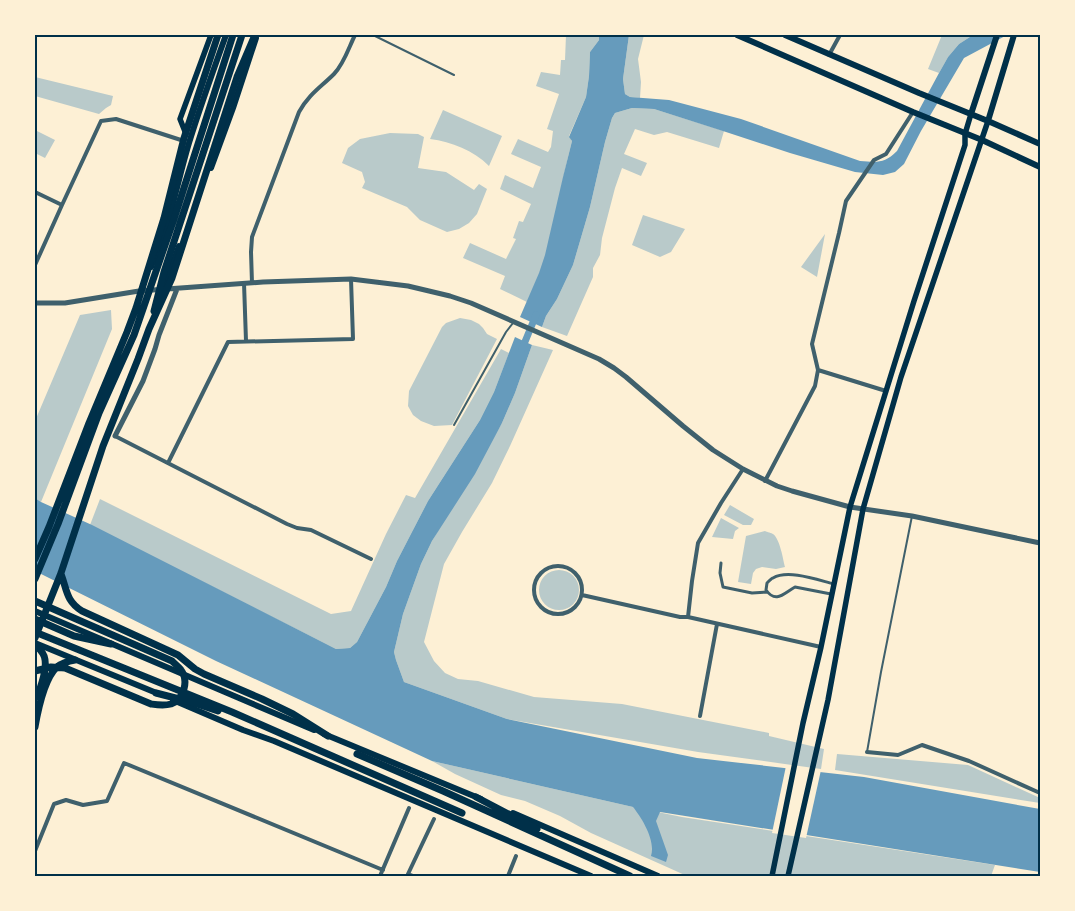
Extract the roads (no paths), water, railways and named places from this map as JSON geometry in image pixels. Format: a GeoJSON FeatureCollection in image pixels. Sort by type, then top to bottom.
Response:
{"type":"FeatureCollection","features":[{"type":"Feature","properties":{"kind":"highway"},"geometry":{"type":"LineString","coordinates":[[36,556],[136,308],[155,250],[184,138],[218,35]]}},
{"type":"Feature","properties":{"kind":"highway"},"geometry":{"type":"LineString","coordinates":[[35,579],[58,524],[99,413],[134,335],[174,219],[233,35]]}},
{"type":"Feature","properties":{"kind":"highway"},"geometry":{"type":"LineString","coordinates":[[149,329],[164,272],[242,35]]}},
{"type":"Feature","properties":{"kind":"highway"},"geometry":{"type":"LineString","coordinates":[[35,638],[61,573],[103,446],[149,329],[172,278],[237,77],[256,35]]}},
{"type":"Feature","properties":{"kind":"highway"},"geometry":{"type":"LineString","coordinates":[[117,355],[134,335]]}},
{"type":"Feature","properties":{"kind":"highway"},"geometry":{"type":"LineString","coordinates":[[61,573],[70,602],[74,607],[92,617],[178,655],[195,669],[293,714],[328,736]]}},
{"type":"Feature","properties":{"kind":"highway"},"geometry":{"type":"LineString","coordinates":[[35,601],[172,661],[182,670],[186,682],[183,693],[173,703],[163,706],[151,704],[64,668],[35,671]]}},
{"type":"Feature","properties":{"kind":"highway"},"geometry":{"type":"LineString","coordinates":[[35,619],[74,636],[111,644]]}},
{"type":"Feature","properties":{"kind":"highway"},"geometry":{"type":"LineString","coordinates":[[35,632],[232,712],[462,813]]}},
{"type":"Feature","properties":{"kind":"highway"},"geometry":{"type":"LineString","coordinates":[[35,645],[42,652],[46,663],[44,685],[35,727]]}},
{"type":"Feature","properties":{"kind":"highway"},"geometry":{"type":"LineString","coordinates":[[35,703],[44,685],[56,668],[59,665],[75,660]]}},
{"type":"Feature","properties":{"kind":"highway"},"geometry":{"type":"LineString","coordinates":[[156,693],[191,702],[279,732]]}},
{"type":"Feature","properties":{"kind":"highway"},"geometry":{"type":"LineString","coordinates":[[357,754],[630,876]]}},
{"type":"Feature","properties":{"kind":"highway"},"geometry":{"type":"LineString","coordinates":[[476,797],[594,860]]}},
{"type":"Feature","properties":{"kind":"main road"},"geometry":{"type":"LineString","coordinates":[[189,143],[180,119],[211,35]]}},
{"type":"Feature","properties":{"kind":"main road"},"geometry":{"type":"LineString","coordinates":[[139,291],[156,258],[189,143],[226,35]]}},
{"type":"Feature","properties":{"kind":"main road"},"geometry":{"type":"LineString","coordinates":[[164,290],[186,226],[208,176],[230,117],[256,35]]}},
{"type":"Feature","properties":{"kind":"main road"},"geometry":{"type":"LineString","coordinates":[[737,35],[1038,165]]}},
{"type":"Feature","properties":{"kind":"main road"},"geometry":{"type":"LineString","coordinates":[[784,35],[1040,144]]}},
{"type":"Feature","properties":{"kind":"main road"},"geometry":{"type":"LineString","coordinates":[[772,876],[850,507],[965,145],[965,134],[971,114],[998,35]]}},
{"type":"Feature","properties":{"kind":"main road"},"geometry":{"type":"LineString","coordinates":[[788,876],[828,700],[863,509],[901,377],[982,140],[1014,36]]}},
{"type":"Feature","properties":{"kind":"main road"},"geometry":{"type":"LineString","coordinates":[[35,610],[658,876]]}},
{"type":"Feature","properties":{"kind":"main road"},"geometry":{"type":"LineString","coordinates":[[35,645],[274,741],[591,876]]}},
{"type":"Feature","properties":{"kind":"street"},"geometry":{"type":"LineString","coordinates":[[252,282],[252,237],[299,112],[310,95],[336,73],[355,35]]}},
{"type":"Feature","properties":{"kind":"street"},"geometry":{"type":"LineString","coordinates":[[829,55],[840,35]]}},
{"type":"Feature","properties":{"kind":"street"},"geometry":{"type":"LineString","coordinates":[[765,481],[815,386],[818,370],[812,344],[846,201],[874,160],[886,154],[913,112]]}},
{"type":"Feature","properties":{"kind":"street"},"geometry":{"type":"LineString","coordinates":[[35,265],[101,122],[116,119],[189,143]]}},
{"type":"Feature","properties":{"kind":"street"},"geometry":{"type":"LineString","coordinates":[[35,192],[62,205]]}},
{"type":"Feature","properties":{"kind":"street"},"geometry":{"type":"LineString","coordinates":[[168,463],[228,342],[352,339],[351,279]]}},
{"type":"Feature","properties":{"kind":"street"},"geometry":{"type":"LineString","coordinates":[[35,302],[65,303],[139,291],[252,282],[351,279],[408,286],[450,296],[471,303],[599,359],[626,377],[713,450],[765,481],[792,491],[850,507],[912,516],[1040,543]]}},
{"type":"Feature","properties":{"kind":"street"},"geometry":{"type":"LineString","coordinates":[[244,283],[246,341]]}},
{"type":"Feature","properties":{"kind":"street"},"geometry":{"type":"LineString","coordinates":[[177,289],[143,381],[115,436],[287,524],[297,528],[312,530],[371,559]]}},
{"type":"Feature","properties":{"kind":"street"},"geometry":{"type":"LineString","coordinates":[[818,370],[886,391]]}},
{"type":"Feature","properties":{"kind":"street"},"geometry":{"type":"LineString","coordinates":[[688,617],[698,543],[721,502],[743,469]]}},
{"type":"Feature","properties":{"kind":"street"},"geometry":{"type":"LineString","coordinates":[[722,563],[720,573],[723,587],[752,594],[767,592],[776,597],[795,587],[832,594]]}},
{"type":"Feature","properties":{"kind":"street"},"geometry":{"type":"LineString","coordinates":[[551,567],[566,567],[579,577],[582,584],[582,595],[570,612],[554,614],[546,611],[535,599],[535,583],[538,576],[544,570],[551,567]]}},
{"type":"Feature","properties":{"kind":"street"},"geometry":{"type":"LineString","coordinates":[[767,592],[767,583],[780,575],[792,574],[834,584]]}},
{"type":"Feature","properties":{"kind":"street"},"geometry":{"type":"LineString","coordinates":[[582,595],[680,618],[688,617],[821,646]]}},
{"type":"Feature","properties":{"kind":"street"},"geometry":{"type":"LineString","coordinates":[[700,716],[717,624]]}},
{"type":"Feature","properties":{"kind":"street"},"geometry":{"type":"LineString","coordinates":[[867,752],[898,755],[922,745],[969,761],[1040,794]]}},
{"type":"Feature","properties":{"kind":"street"},"geometry":{"type":"LineString","coordinates":[[35,851],[54,804],[66,800],[83,805],[107,801],[124,763],[383,870]]}},
{"type":"Feature","properties":{"kind":"street"},"geometry":{"type":"LineString","coordinates":[[380,876],[409,808]]}},
{"type":"Feature","properties":{"kind":"street"},"geometry":{"type":"LineString","coordinates":[[413,876],[408,874],[434,819]]}},
{"type":"Feature","properties":{"kind":"street"},"geometry":{"type":"LineString","coordinates":[[508,876],[516,856]]}},
{"type":"Feature","properties":{"kind":"lane"},"geometry":{"type":"LineString","coordinates":[[373,35],[454,75]]}},
{"type":"Feature","properties":{"kind":"lane"},"geometry":{"type":"LineString","coordinates":[[454,425],[506,332],[515,322]]}},
{"type":"Feature","properties":{"kind":"lane"},"geometry":{"type":"LineString","coordinates":[[867,752],[880,672],[912,516]]}},
{"type":"Feature","properties":{"kind":"water"},"geometry":{"type":"Polygon","coordinates":[[[599,35],[629,35],[623,79],[625,94],[630,97],[669,100],[741,119],[860,161],[876,162],[888,158],[897,151],[948,57],[959,44],[973,35],[1007,35],[964,58],[904,164],[895,172],[883,175],[855,172],[654,109],[632,108],[615,113],[605,142],[590,207],[573,265],[542,327],[520,317],[545,255],[572,141],[569,137],[586,97],[590,52],[599,40],[599,35]]]}},
{"type":"Feature","properties":{"kind":"water"},"geometry":{"type":"Polygon","coordinates":[[[515,337],[532,345],[515,393],[502,423],[475,474],[432,541],[421,564],[403,614],[394,652],[404,682],[507,719],[697,758],[864,777],[1040,809],[1040,872],[660,812],[656,821],[668,855],[666,862],[651,856],[652,844],[650,837],[644,823],[633,807],[432,761],[216,661],[35,571],[35,498],[336,649],[350,648],[357,642],[428,501],[480,420],[494,392],[515,337]]]}},
{"type":"Feature","properties":{"kind":"waterway"},"geometry":{"type":"LineString","coordinates":[[522,349],[536,315]]}}]}
